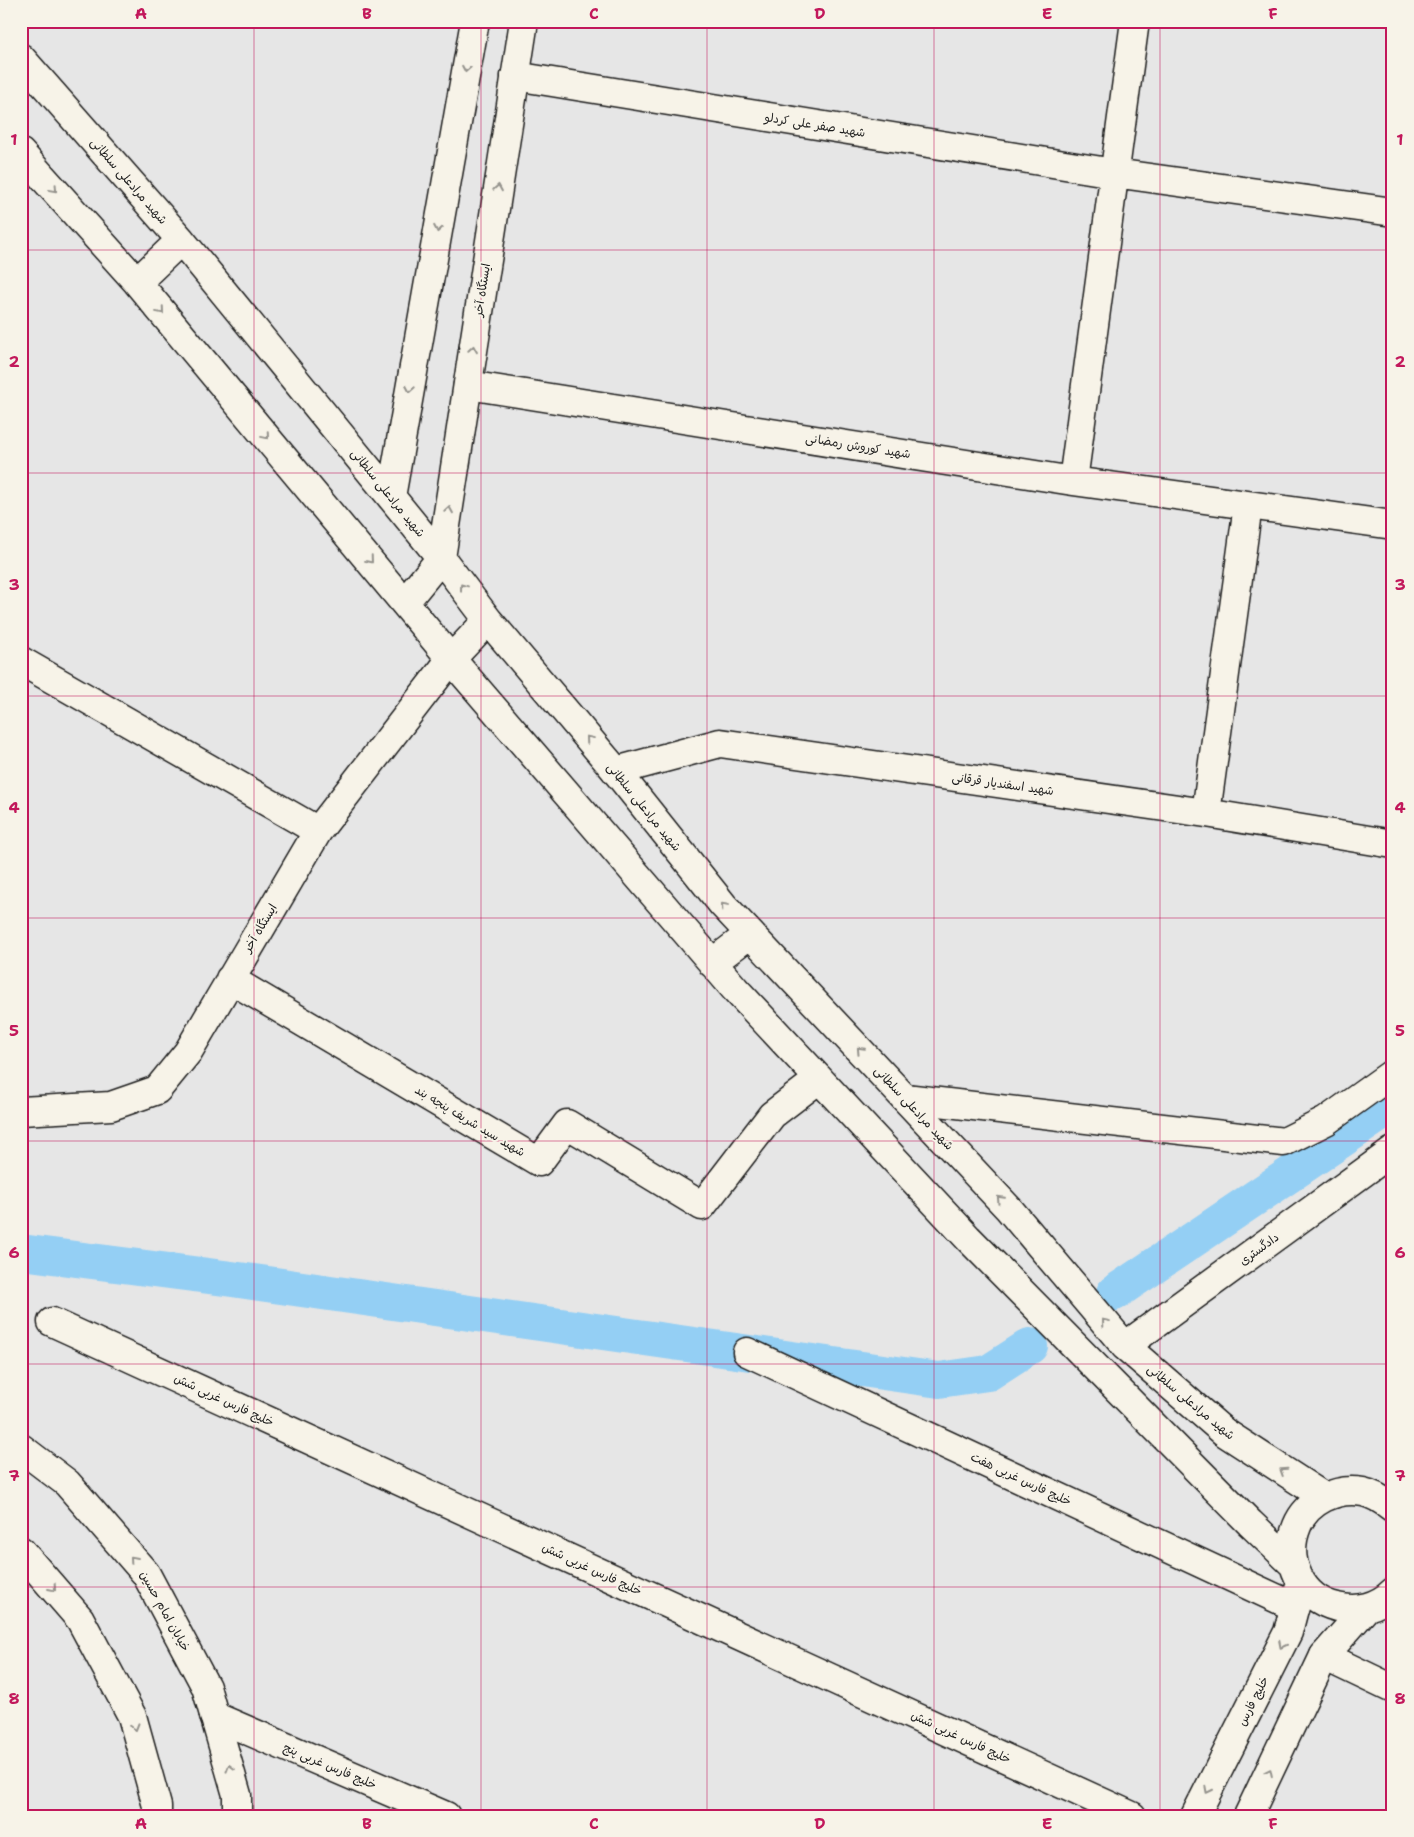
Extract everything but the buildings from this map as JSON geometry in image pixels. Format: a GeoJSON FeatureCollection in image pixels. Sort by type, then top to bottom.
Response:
{"type":"FeatureCollection","features":[{"type":"Feature","properties":{"kind":"street"},"geometry":{"type":"LineString","coordinates":[[391,497],[475,21]]}},
{"type":"Feature","properties":{"kind":"street","name":"ایستگاه آخر"},"geometry":{"type":"LineString","coordinates":[[441,558],[524,21]]}},
{"type":"Feature","properties":{"kind":"street"},"geometry":{"type":"LineString","coordinates":[[1073,481],[1135,21]]}},
{"type":"Feature","properties":{"kind":"street","name":"شهید مرادعلی سلطانی"},"geometry":{"type":"LineString","coordinates":[[21,58],[181,240],[441,558],[488,620],[616,771],[723,905],[1009,1208],[1125,1346],[1224,1432],[1324,1497]]}},
{"type":"Feature","properties":{"kind":"street","name":"شهید صفر علی کردلو"},"geometry":{"type":"LineString","coordinates":[[515,76],[1114,173],[1393,212]]}},
{"type":"Feature","properties":{"kind":"street"},"geometry":{"type":"LineString","coordinates":[[21,153],[137,282],[451,659],[712,963],[968,1238],[1250,1523],[1296,1584],[1329,1606],[1347,1610],[1366,1608],[1384,1600],[1393,1592]]}},
{"type":"Feature","properties":{"kind":"street"},"geometry":{"type":"LineString","coordinates":[[137,282],[181,240]]}},
{"type":"Feature","properties":{"kind":"street","name":"شهید کوروش رمضانی"},"geometry":{"type":"LineString","coordinates":[[468,385],[1073,481],[1393,526]]}},
{"type":"Feature","properties":{"kind":"street"},"geometry":{"type":"LineString","coordinates":[[1206,813],[1248,505]]}},
{"type":"Feature","properties":{"kind":"street"},"geometry":{"type":"LineString","coordinates":[[405,602],[441,558]]}},
{"type":"Feature","properties":{"kind":"street","name":"ایستگاه آخر"},"geometry":{"type":"LineString","coordinates":[[21,1111],[111,1106],[157,1090],[188,1052],[318,831],[451,659],[488,620]]}},
{"type":"Feature","properties":{"kind":"street"},"geometry":{"type":"LineString","coordinates":[[21,661],[318,831]]}},
{"type":"Feature","properties":{"kind":"street","name":"شهید اسفندیار قرقانی"},"geometry":{"type":"LineString","coordinates":[[616,771],[720,743],[1206,813],[1393,844]]}},
{"type":"Feature","properties":{"kind":"street"},"geometry":{"type":"LineString","coordinates":[[712,963],[750,934]]}},
{"type":"Feature","properties":{"kind":"street","name":"شهید سید شریف پنجه بند"},"geometry":{"type":"LineString","coordinates":[[230,979],[539,1162],[567,1124],[702,1206],[772,1115],[819,1079]]}},
{"type":"Feature","properties":{"kind":"street"},"geometry":{"type":"LineString","coordinates":[[905,1098],[1284,1142],[1326,1121],[1393,1073]]}},
{"type":"Feature","properties":{"kind":"street","name":"دادگستری"},"geometry":{"type":"LineString","coordinates":[[1094,1365],[1125,1346],[1393,1151]]}},
{"type":"Feature","properties":{"kind":"street","name":"خلیج فارس غربی شش"},"geometry":{"type":"LineString","coordinates":[[52,1322],[1132,1816]]}},
{"type":"Feature","properties":{"kind":"street","name":"خلیج فارس غربی هفت"},"geometry":{"type":"LineString","coordinates":[[747,1352],[1296,1584]]}},
{"type":"Feature","properties":{"kind":"street","name":"خیابان امام حسین"},"geometry":{"type":"LineString","coordinates":[[21,1448],[67,1483],[146,1574],[206,1687],[237,1795],[237,1816]]}},
{"type":"Feature","properties":{"kind":"street"},"geometry":{"type":"LineString","coordinates":[[1324,1497],[1344,1491],[1363,1492],[1389,1502]]}},
{"type":"Feature","properties":{"kind":"street","name":"خلیج فارس"},"geometry":{"type":"LineString","coordinates":[[1195,1816],[1288,1632],[1296,1584],[1292,1544],[1297,1525],[1308,1509],[1324,1497]]}},
{"type":"Feature","properties":{"kind":"street"},"geometry":{"type":"LineString","coordinates":[[21,1551],[80,1618],[132,1716],[157,1806],[157,1816]]}},
{"type":"Feature","properties":{"kind":"street"},"geometry":{"type":"LineString","coordinates":[[1248,1816],[1324,1656],[1366,1608]]}},
{"type":"Feature","properties":{"kind":"street"},"geometry":{"type":"LineString","coordinates":[[1324,1656],[1393,1689]]}},
{"type":"Feature","properties":{"kind":"street","name":"خلیج فارس غربی پنج"},"geometry":{"type":"LineString","coordinates":[[214,1716],[446,1816]]}},
{"type":"Feature","properties":{"kind":"waterway"},"geometry":{"type":"LineString","coordinates":[[1114,1293],[1393,1105]]}},
{"type":"Feature","properties":{"kind":"waterway"},"geometry":{"type":"LineString","coordinates":[[21,1252],[232,1279],[939,1380],[988,1373],[1030,1346]]}}]}
